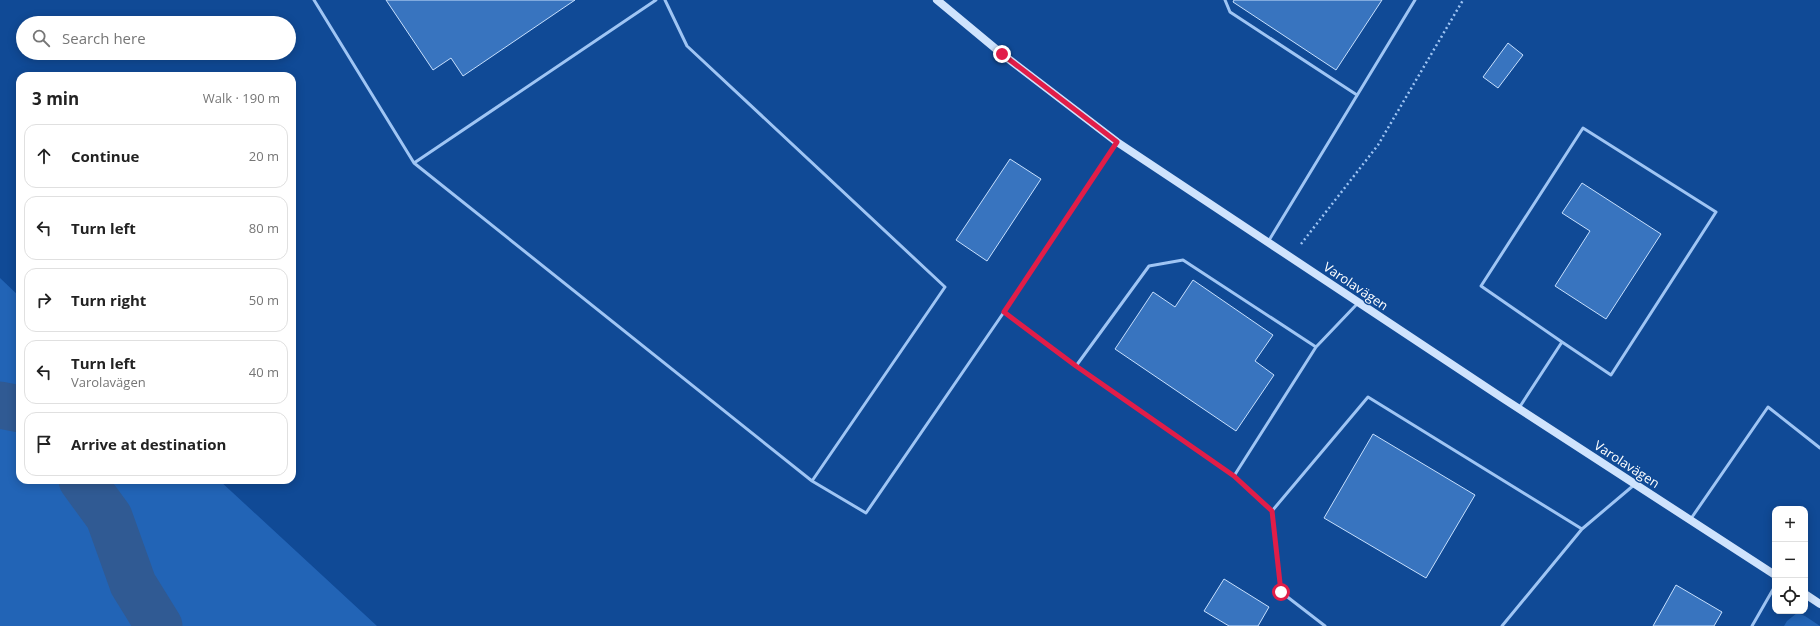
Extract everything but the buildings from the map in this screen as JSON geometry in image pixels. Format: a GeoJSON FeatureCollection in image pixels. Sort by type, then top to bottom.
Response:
{"type":"FeatureCollection","features":[{"type":"Feature","properties":{"kind":"street","name":"Varolavägen"},"geometry":{"type":"LineString","coordinates":[[937,0],[1002,54],[1117,142],[1359,303],[1772,573]]}},
{"type":"Feature","properties":{"kind":"street"},"geometry":{"type":"LineString","coordinates":[[1808,596],[1820,604]]}},
{"type":"Feature","properties":{"kind":"lane"},"geometry":{"type":"LineString","coordinates":[[314,0],[414,163],[812,481],[866,513],[1004,312],[1117,142]]}},
{"type":"Feature","properties":{"kind":"lane"},"geometry":{"type":"LineString","coordinates":[[414,163],[656,0]]}},
{"type":"Feature","properties":{"kind":"lane"},"geometry":{"type":"LineString","coordinates":[[665,0],[688,46],[945,287],[812,481]]}},
{"type":"Feature","properties":{"kind":"lane"},"geometry":{"type":"LineString","coordinates":[[1225,0],[1230,12],[1357,95]]}},
{"type":"Feature","properties":{"kind":"lane"},"geometry":{"type":"LineString","coordinates":[[1268,242],[1415,0]]}},
{"type":"Feature","properties":{"kind":"lane"},"geometry":{"type":"LineString","coordinates":[[1583,128],[1716,212],[1612,375],[1562,342],[1481,286],[1583,128]]}},
{"type":"Feature","properties":{"kind":"lane"},"geometry":{"type":"LineString","coordinates":[[1076,366],[1149,266],[1183,260],[1316,347]]}},
{"type":"Feature","properties":{"kind":"lane"},"geometry":{"type":"LineString","coordinates":[[1234,476],[1316,347],[1359,303]]}},
{"type":"Feature","properties":{"kind":"lane"},"geometry":{"type":"LineString","coordinates":[[1004,312],[1076,366],[1234,476],[1272,511],[1281,592],[1325,626]]}},
{"type":"Feature","properties":{"kind":"lane"},"geometry":{"type":"LineString","coordinates":[[1519,408],[1562,342]]}},
{"type":"Feature","properties":{"kind":"lane"},"geometry":{"type":"LineString","coordinates":[[1272,511],[1368,397],[1582,529]]}},
{"type":"Feature","properties":{"kind":"lane"},"geometry":{"type":"LineString","coordinates":[[1690,520],[1768,407],[1820,448]]}},
{"type":"Feature","properties":{"kind":"lane"},"geometry":{"type":"LineString","coordinates":[[1502,626],[1582,529],[1635,484]]}},
{"type":"Feature","properties":{"kind":"lane"},"geometry":{"type":"LineString","coordinates":[[1752,626],[1772,591]]}},
{"type":"Feature","properties":{"kind":"path"},"geometry":{"type":"LineString","coordinates":[[1291,258],[1378,145],[1463,0]]}},
{"type":"Feature","properties":{"kind":"shaded area"},"geometry":{"type":"Polygon","coordinates":[[[0,278],[16,293],[16,484],[223,484],[377,626],[0,626],[0,278]]]}},
{"type":"Feature","properties":{"kind":"shaded area"},"geometry":{"type":"Polygon","coordinates":[[[1796,614],[1800,614],[1820,626],[1784,626],[1787,621],[1796,614]]]}},
{"type":"Feature","properties":{"kind":"waterway"},"geometry":{"type":"LineString","coordinates":[[0,405],[16,408]]}},
{"type":"Feature","properties":{"kind":"waterway"},"geometry":{"type":"LineString","coordinates":[[85,484],[109,517],[133,584],[159,626]]}},
{"type":"Feature","properties":{"kind":"route"},"geometry":{"type":"LineString","coordinates":[[1002,54],[1117,142],[1004,312],[1076,366],[1234,476],[1272,511],[1281,592]]}}]}
